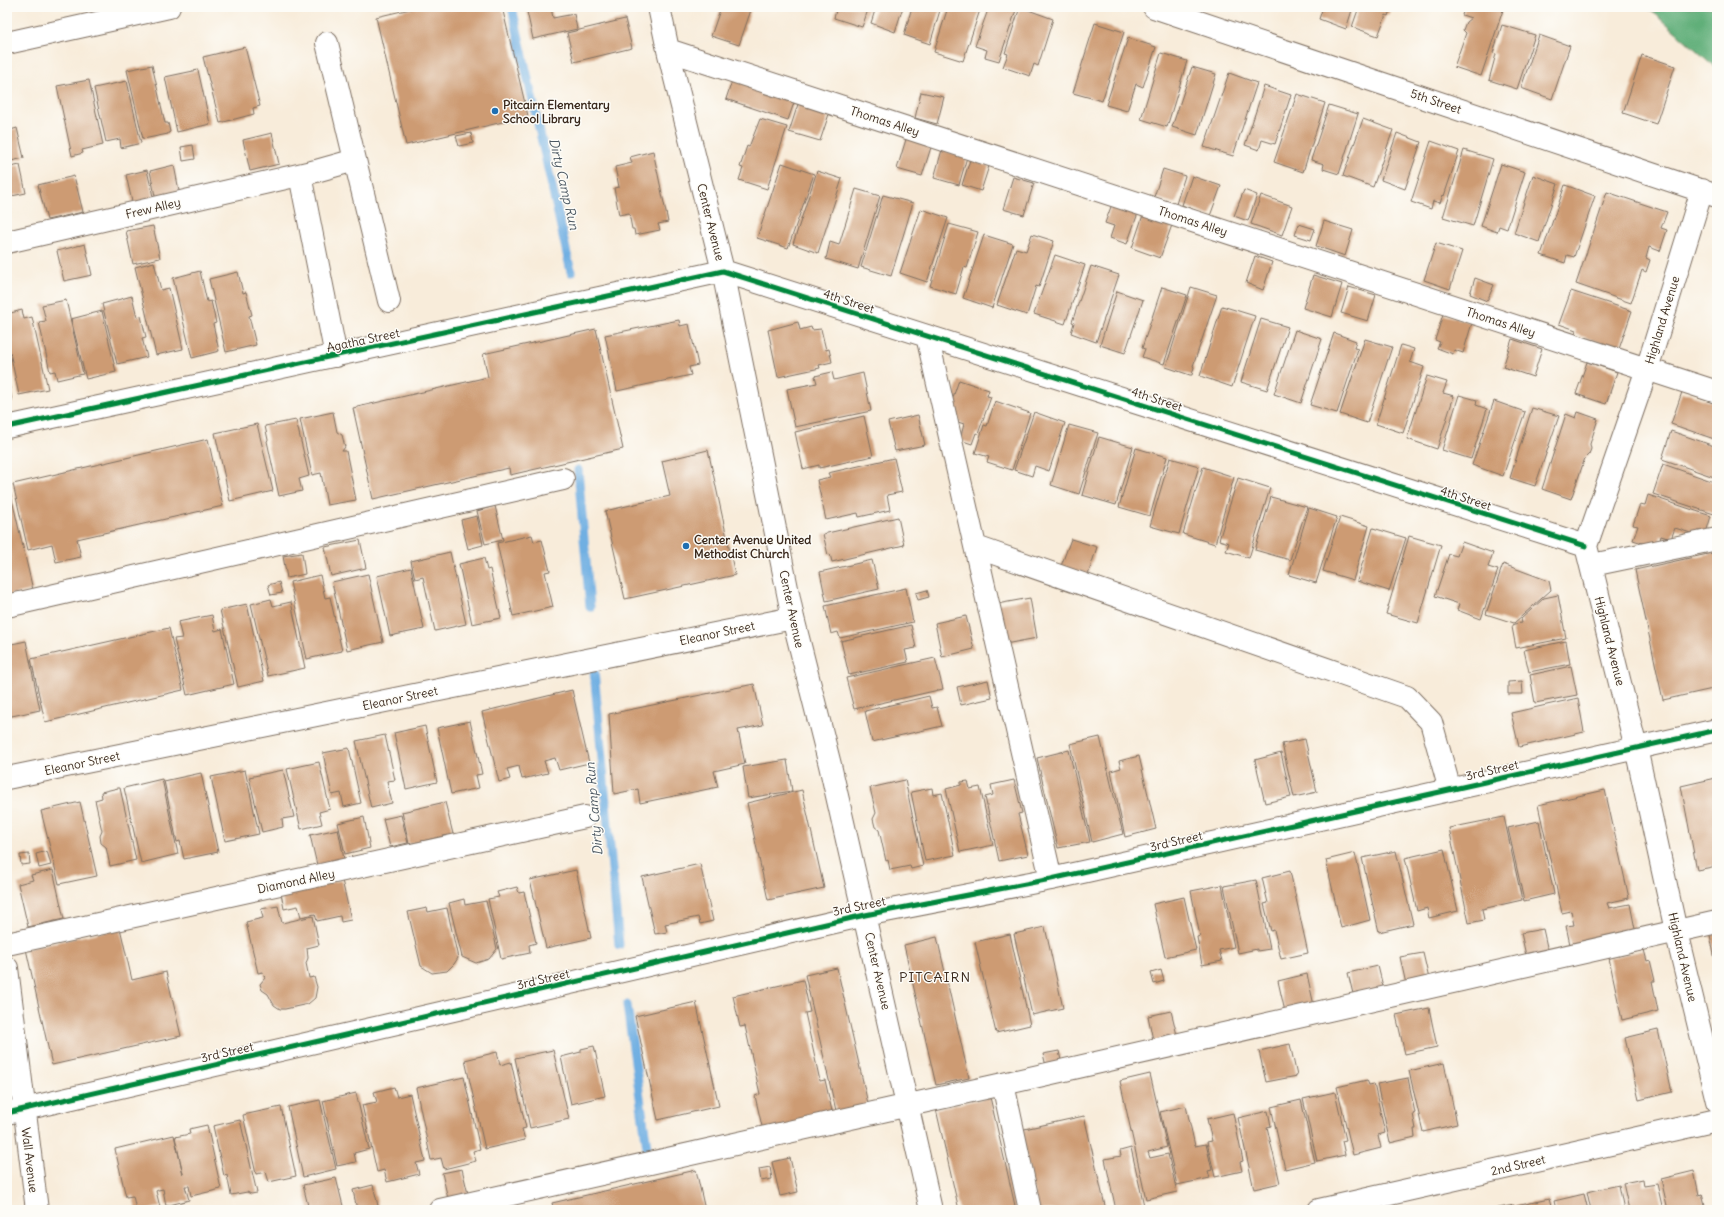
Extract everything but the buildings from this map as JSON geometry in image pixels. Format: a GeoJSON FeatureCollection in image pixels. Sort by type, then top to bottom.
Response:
{"type":"FeatureCollection","features":[{"type":"Feature","properties":{"kind":"street"},"geometry":{"type":"LineString","coordinates":[[7,43],[169,7]]}},
{"type":"Feature","properties":{"kind":"street","name":"Center Avenue"},"geometry":{"type":"LineString","coordinates":[[659,7],[668,50],[723,271],[793,618],[830,765],[865,914],[931,1210]]}},
{"type":"Feature","properties":{"kind":"street","name":"5th Street"},"geometry":{"type":"LineString","coordinates":[[1154,7],[1709,193]]}},
{"type":"Feature","properties":{"kind":"street"},"geometry":{"type":"LineString","coordinates":[[327,43],[389,301]]}},
{"type":"Feature","properties":{"kind":"street","name":"Thomas Alley"},"geometry":{"type":"LineString","coordinates":[[668,50],[1717,392]]}},
{"type":"Feature","properties":{"kind":"street","name":"Frew Alley"},"geometry":{"type":"LineString","coordinates":[[7,242],[300,175],[355,160]]}},
{"type":"Feature","properties":{"kind":"street"},"geometry":{"type":"LineString","coordinates":[[300,175],[336,356]]}},
{"type":"Feature","properties":{"kind":"street","name":"Highland Avenue"},"geometry":{"type":"LineString","coordinates":[[1709,193],[1647,369],[1589,556],[1636,748],[1676,931],[1717,1101]]}},
{"type":"Feature","properties":{"kind":"street","name":"4th Street"},"geometry":{"type":"LineString","coordinates":[[723,271],[927,336],[1589,556]]}},
{"type":"Feature","properties":{"kind":"street","name":"Agatha Street"},"geometry":{"type":"LineString","coordinates":[[7,427],[723,271]]}},
{"type":"Feature","properties":{"kind":"street"},"geometry":{"type":"LineString","coordinates":[[927,336],[1051,879]]}},
{"type":"Feature","properties":{"kind":"street"},"geometry":{"type":"LineString","coordinates":[[7,606],[563,479]]}},
{"type":"Feature","properties":{"kind":"street"},"geometry":{"type":"LineString","coordinates":[[1589,556],[1717,539]]}},
{"type":"Feature","properties":{"kind":"street"},"geometry":{"type":"LineString","coordinates":[[976,548],[1407,697],[1431,722],[1450,790]]}},
{"type":"Feature","properties":{"kind":"street","name":"Eleanor Street"},"geometry":{"type":"LineString","coordinates":[[7,778],[793,618]]}},
{"type":"Feature","properties":{"kind":"street","name":"3rd Street"},"geometry":{"type":"LineString","coordinates":[[15,1111],[865,914],[1051,879],[1717,730]]}},
{"type":"Feature","properties":{"kind":"street","name":"Diamond Alley"},"geometry":{"type":"LineString","coordinates":[[7,944],[585,817]]}},
{"type":"Feature","properties":{"kind":"street"},"geometry":{"type":"LineString","coordinates":[[440,1210],[908,1106],[1717,922]]}},
{"type":"Feature","properties":{"kind":"street","name":"Wall Avenue"},"geometry":{"type":"LineString","coordinates":[[7,968],[15,1111],[37,1210]]}},
{"type":"Feature","properties":{"kind":"street"},"geometry":{"type":"LineString","coordinates":[[1003,1084],[1030,1210]]}},
{"type":"Feature","properties":{"kind":"street","name":"2nd Street"},"geometry":{"type":"LineString","coordinates":[[1319,1210],[1717,1120]]}},
{"type":"Feature","properties":{"kind":"green space"},"geometry":{"type":"Polygon","coordinates":[[[1645,7],[1717,7],[1717,59],[1714,66],[1658,16],[1645,7]]]}},
{"type":"Feature","properties":{"kind":"waterway","name":"Dirty Camp Run"},"geometry":{"type":"LineString","coordinates":[[512,7],[571,272]]}},
{"type":"Feature","properties":{"kind":"waterway","name":"Dirty Camp Run"},"geometry":{"type":"LineString","coordinates":[[578,470],[590,607]]}},
{"type":"Feature","properties":{"kind":"waterway","name":"Dirty Camp Run"},"geometry":{"type":"LineString","coordinates":[[594,671],[619,945]]}},
{"type":"Feature","properties":{"kind":"waterway","name":"Dirty Camp Run"},"geometry":{"type":"LineString","coordinates":[[627,1005],[648,1154]]}},
{"type":"Feature","properties":{"kind":"cycle path"},"geometry":{"type":"LineString","coordinates":[[7,427],[723,271],[1586,546]]}},
{"type":"Feature","properties":{"kind":"cycle path"},"geometry":{"type":"LineString","coordinates":[[7,1113],[865,915],[1051,879],[1717,730]]}},
{"type":"Feature","properties":{"kind":"place","name":"Pitcairn Elementary School Library"},"geometry":{"type":"Point","coordinates":[495,111]}},
{"type":"Feature","properties":{"kind":"place","name":"Center Avenue United Methodist Church"},"geometry":{"type":"Point","coordinates":[686,546]}},
{"type":"Feature","properties":{"kind":"district","name":"PITCAIRN"},"geometry":{"type":"Point","coordinates":[935,977]}}]}
